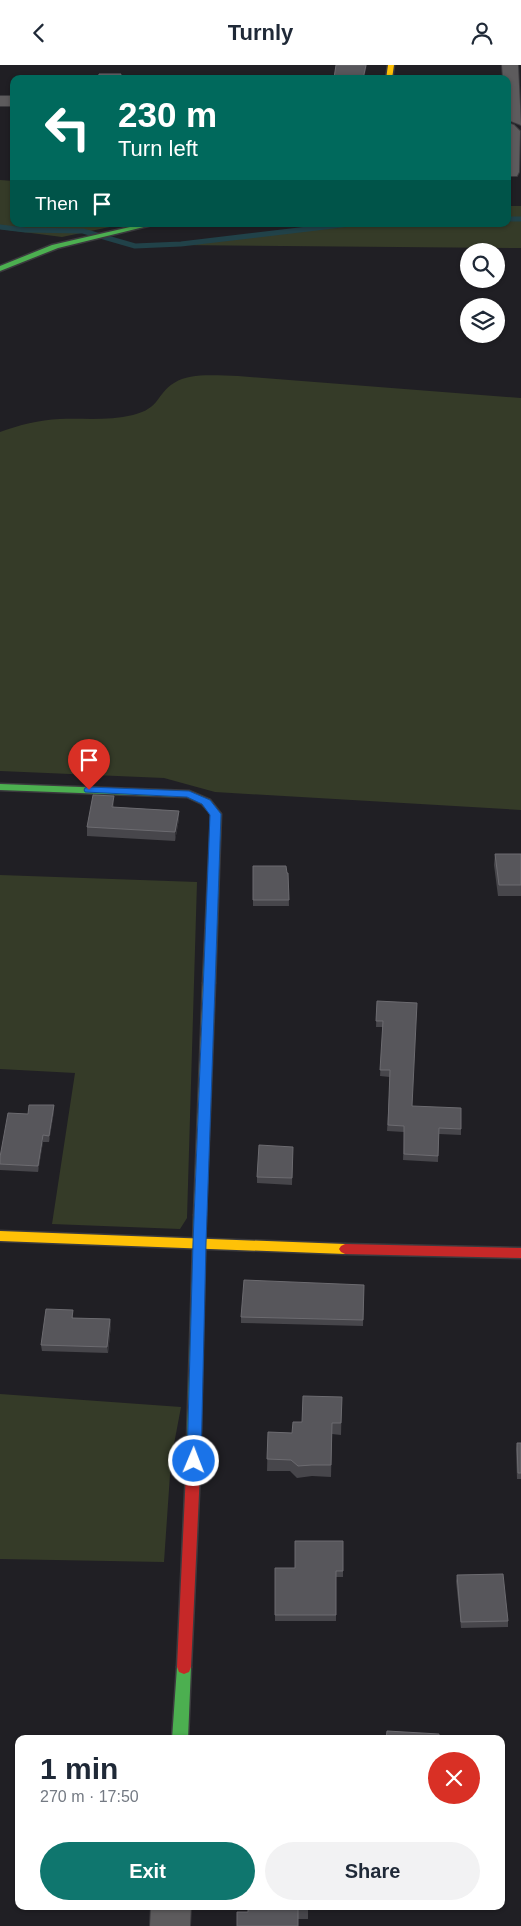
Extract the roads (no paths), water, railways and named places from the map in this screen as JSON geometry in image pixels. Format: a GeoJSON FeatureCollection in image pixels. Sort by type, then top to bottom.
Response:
{"type":"FeatureCollection","features":[{"type":"Feature","properties":{"kind":"street"},"geometry":{"type":"LineString","coordinates":[[511,78],[514,117],[521,120]]}},
{"type":"Feature","properties":{"kind":"street"},"geometry":{"type":"LineString","coordinates":[[511,130],[511,152]]}},
{"type":"Feature","properties":{"kind":"street"},"geometry":{"type":"LineString","coordinates":[[0,269],[29,255],[139,227]]}},
{"type":"Feature","properties":{"kind":"street"},"geometry":{"type":"LineString","coordinates":[[0,787],[189,794],[206,802],[216,814],[200,1243],[194,1481],[180,1735]]}},
{"type":"Feature","properties":{"kind":"street"},"geometry":{"type":"LineString","coordinates":[[0,1236],[326,1249],[521,1253]]}},
{"type":"Feature","properties":{"kind":"street"},"geometry":{"type":"LineString","coordinates":[[170,1926],[171,1910]]}},
{"type":"Feature","properties":{"kind":"waterway"},"geometry":{"type":"LineString","coordinates":[[511,219],[521,219]]}},
{"type":"Feature","properties":{"kind":"waterway"},"geometry":{"type":"LineString","coordinates":[[0,227],[25,230],[83,231],[135,246],[181,244],[325,227]]}}]}
